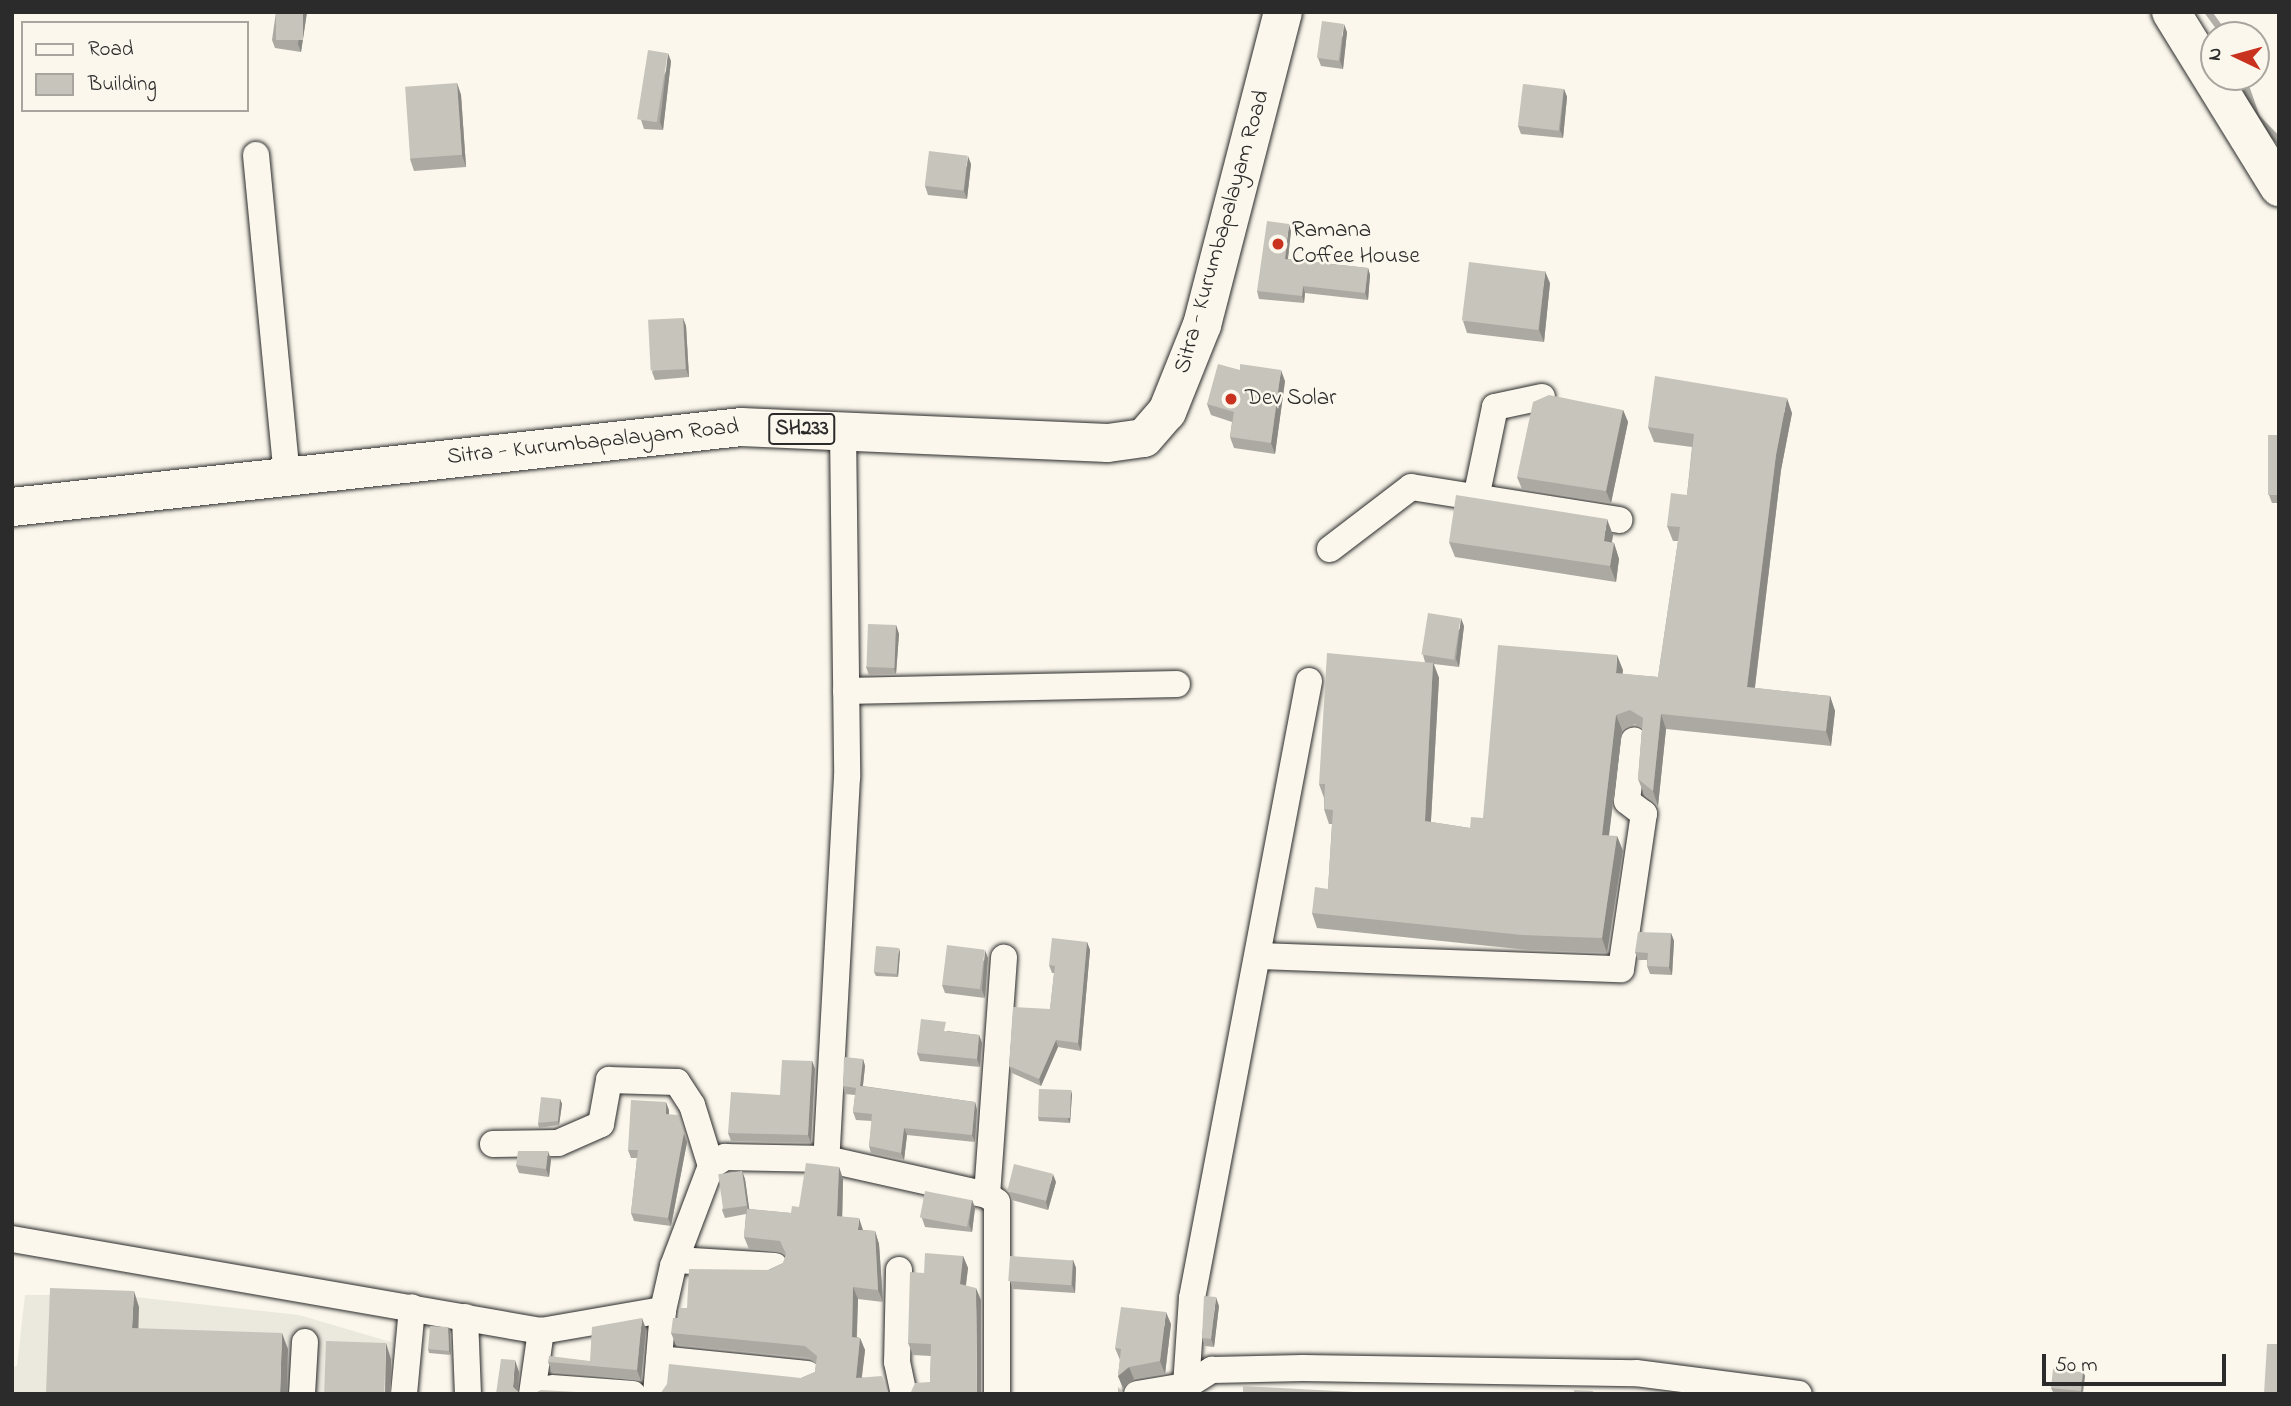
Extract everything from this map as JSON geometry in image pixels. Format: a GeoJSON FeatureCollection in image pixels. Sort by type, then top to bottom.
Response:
{"type":"FeatureCollection","features":[{"type":"Feature","properties":{"kind":"main road","name":"Sitra - Kurumbapalayam Road"},"geometry":{"type":"LineString","coordinates":[[12,507],[741,427],[1108,443],[1144,438],[1177,392],[1202,325],[1283,12]]}},
{"type":"Feature","properties":{"kind":"main road"},"geometry":{"type":"LineString","coordinates":[[2171,12],[2279,187]]}},
{"type":"Feature","properties":{"kind":"street"},"geometry":{"type":"LineString","coordinates":[[256,155],[287,477]]}},
{"type":"Feature","properties":{"kind":"street"},"geometry":{"type":"LineString","coordinates":[[1476,498],[1495,407],[1542,397]]}},
{"type":"Feature","properties":{"kind":"street"},"geometry":{"type":"LineString","coordinates":[[826,1159],[847,778],[843,430]]}},
{"type":"Feature","properties":{"kind":"street"},"geometry":{"type":"LineString","coordinates":[[1330,549],[1411,487],[1619,520]]}},
{"type":"Feature","properties":{"kind":"street"},"geometry":{"type":"LineString","coordinates":[[1186,1390],[1192,1298],[1259,956],[1309,681]]}},
{"type":"Feature","properties":{"kind":"street"},"geometry":{"type":"LineString","coordinates":[[846,691],[1177,684]]}},
{"type":"Feature","properties":{"kind":"street"},"geometry":{"type":"LineString","coordinates":[[1259,956],[1621,969],[1644,814],[1627,801],[1634,740]]}},
{"type":"Feature","properties":{"kind":"street"},"geometry":{"type":"LineString","coordinates":[[987,1195],[1004,958]]}},
{"type":"Feature","properties":{"kind":"street"},"geometry":{"type":"LineString","coordinates":[[493,1144],[558,1143],[601,1124],[609,1080],[677,1082],[692,1104],[711,1166]]}},
{"type":"Feature","properties":{"kind":"street"},"geometry":{"type":"LineString","coordinates":[[656,1394],[663,1310],[676,1260],[711,1166],[725,1157],[826,1159],[987,1195],[997,1202],[997,1394]]}},
{"type":"Feature","properties":{"kind":"street"},"geometry":{"type":"LineString","coordinates":[[12,1239],[541,1331],[663,1310]]}},
{"type":"Feature","properties":{"kind":"street"},"geometry":{"type":"LineString","coordinates":[[676,1260],[775,1266]]}},
{"type":"Feature","properties":{"kind":"street"},"geometry":{"type":"LineString","coordinates":[[899,1269],[897,1362],[904,1394]]}},
{"type":"Feature","properties":{"kind":"street"},"geometry":{"type":"LineString","coordinates":[[404,1394],[412,1307]]}},
{"type":"Feature","properties":{"kind":"street"},"geometry":{"type":"LineString","coordinates":[[465,1317],[468,1394]]}},
{"type":"Feature","properties":{"kind":"street"},"geometry":{"type":"LineString","coordinates":[[541,1331],[542,1391],[632,1394]]}},
{"type":"Feature","properties":{"kind":"street"},"geometry":{"type":"LineString","coordinates":[[302,1394],[305,1342]]}},
{"type":"Feature","properties":{"kind":"street"},"geometry":{"type":"LineString","coordinates":[[659,1359],[807,1374]]}},
{"type":"Feature","properties":{"kind":"street"},"geometry":{"type":"LineString","coordinates":[[1137,1394],[1186,1390],[1212,1370],[1234,1382],[1554,1383],[1636,1374],[1799,1394]]}},
{"type":"Feature","properties":{"kind":"shaded area"},"geometry":{"type":"Polygon","coordinates":[[[25,1295],[116,1295],[299,1315],[391,1342],[389,1394],[12,1394],[12,1367],[17,1366],[25,1295]]]}},
{"type":"Feature","properties":{"kind":"building"},"geometry":{"type":"Polygon","coordinates":[[[276,12],[303,12],[303,40],[276,40],[276,12]]]}},
{"type":"Feature","properties":{"kind":"building"},"geometry":{"type":"Polygon","coordinates":[[[1322,21],[1344,24],[1339,61],[1317,58],[1322,21]]]}},
{"type":"Feature","properties":{"kind":"building"},"geometry":{"type":"Polygon","coordinates":[[[648,50],[668,53],[657,122],[637,119],[648,50]]]}},
{"type":"Feature","properties":{"kind":"building"},"geometry":{"type":"Polygon","coordinates":[[[457,83],[462,155],[410,158],[405,87],[457,83]]]}},
{"type":"Feature","properties":{"kind":"building"},"geometry":{"type":"Polygon","coordinates":[[[1523,84],[1564,89],[1559,131],[1518,126],[1523,84]]]}},
{"type":"Feature","properties":{"kind":"building"},"geometry":{"type":"Polygon","coordinates":[[[929,151],[968,156],[963,190],[925,186],[929,151]]]}},
{"type":"Feature","properties":{"kind":"building"},"geometry":{"type":"Polygon","coordinates":[[[1267,221],[1289,224],[1285,259],[1368,268],[1365,293],[1303,286],[1302,296],[1257,291],[1267,221]]]}},
{"type":"Feature","properties":{"kind":"building"},"geometry":{"type":"Polygon","coordinates":[[[1469,262],[1545,271],[1538,330],[1462,321],[1469,262]]]}},
{"type":"Feature","properties":{"kind":"building"},"geometry":{"type":"Polygon","coordinates":[[[683,318],[686,369],[651,371],[648,320],[683,318]]]}},
{"type":"Feature","properties":{"kind":"building"},"geometry":{"type":"Polygon","coordinates":[[[1218,364],[1240,370],[1240,364],[1281,370],[1271,443],[1230,437],[1234,412],[1207,404],[1218,364]]]}},
{"type":"Feature","properties":{"kind":"building"},"geometry":{"type":"Polygon","coordinates":[[[1655,376],[1787,398],[1776,455],[1747,687],[1830,696],[1826,731],[1661,714],[1653,791],[1638,779],[1643,718],[1630,710],[1616,715],[1602,835],[1617,836],[1602,938],[1522,935],[1312,913],[1315,887],[1328,889],[1333,810],[1324,809],[1325,784],[1319,784],[1327,653],[1433,663],[1425,821],[1470,828],[1471,817],[1483,818],[1498,645],[1617,655],[1616,673],[1658,677],[1680,527],[1667,526],[1671,493],[1687,495],[1694,434],[1648,427],[1655,376]]]}},
{"type":"Feature","properties":{"kind":"building"},"geometry":{"type":"Polygon","coordinates":[[[1549,395],[1623,410],[1606,491],[1517,477],[1533,402],[1549,395]]]}},
{"type":"Feature","properties":{"kind":"building"},"geometry":{"type":"Polygon","coordinates":[[[2268,435],[2279,435],[2279,495],[2268,495],[2268,435]]]}},
{"type":"Feature","properties":{"kind":"building"},"geometry":{"type":"Polygon","coordinates":[[[1456,495],[1607,519],[1604,541],[1614,543],[1610,566],[1449,542],[1456,495]]]}},
{"type":"Feature","properties":{"kind":"building"},"geometry":{"type":"Polygon","coordinates":[[[1428,613],[1461,618],[1454,660],[1421,654],[1428,613]]]}},
{"type":"Feature","properties":{"kind":"building"},"geometry":{"type":"Polygon","coordinates":[[[868,624],[896,625],[894,668],[866,667],[868,624]]]}},
{"type":"Feature","properties":{"kind":"building"},"geometry":{"type":"Polygon","coordinates":[[[1638,932],[1671,933],[1669,967],[1647,966],[1648,953],[1635,952],[1638,932]]]}},
{"type":"Feature","properties":{"kind":"building"},"geometry":{"type":"Polygon","coordinates":[[[1052,938],[1087,942],[1078,1043],[1056,1040],[1039,1079],[1009,1066],[1013,1007],[1050,1009],[1055,966],[1049,965],[1052,938]]]}},
{"type":"Feature","properties":{"kind":"building"},"geometry":{"type":"Polygon","coordinates":[[[947,945],[985,950],[980,989],[942,985],[947,945]]]}},
{"type":"Feature","properties":{"kind":"building"},"geometry":{"type":"Polygon","coordinates":[[[876,946],[899,948],[897,974],[874,972],[876,946]]]}},
{"type":"Feature","properties":{"kind":"building"},"geometry":{"type":"Polygon","coordinates":[[[921,1019],[946,1022],[944,1031],[979,1035],[977,1059],[917,1053],[921,1019]]]}},
{"type":"Feature","properties":{"kind":"building"},"geometry":{"type":"Polygon","coordinates":[[[844,1057],[863,1059],[860,1086],[975,1102],[972,1135],[904,1128],[901,1153],[869,1146],[872,1114],[853,1112],[856,1088],[843,1086],[844,1057]]]}},
{"type":"Feature","properties":{"kind":"building"},"geometry":{"type":"Polygon","coordinates":[[[782,1060],[812,1061],[808,1135],[728,1133],[731,1092],[780,1095],[782,1060]]]}},
{"type":"Feature","properties":{"kind":"building"},"geometry":{"type":"Polygon","coordinates":[[[1039,1089],[1071,1090],[1070,1118],[1038,1117],[1039,1089]]]}},
{"type":"Feature","properties":{"kind":"building"},"geometry":{"type":"Polygon","coordinates":[[[541,1097],[560,1099],[558,1121],[538,1123],[541,1097]]]}},
{"type":"Feature","properties":{"kind":"building"},"geometry":{"type":"Polygon","coordinates":[[[631,1100],[666,1102],[666,1114],[678,1115],[684,1133],[668,1218],[631,1213],[638,1150],[628,1150],[631,1100]]]}},
{"type":"Feature","properties":{"kind":"building"},"geometry":{"type":"Polygon","coordinates":[[[518,1151],[548,1151],[546,1169],[516,1165],[518,1151]]]}},
{"type":"Feature","properties":{"kind":"building"},"geometry":{"type":"Polygon","coordinates":[[[806,1163],[839,1167],[837,1216],[859,1218],[858,1230],[875,1231],[878,1290],[853,1287],[852,1337],[860,1338],[856,1378],[882,1376],[890,1394],[660,1394],[667,1384],[669,1364],[801,1378],[815,1372],[817,1356],[805,1346],[671,1333],[673,1318],[679,1318],[679,1308],[687,1308],[689,1269],[770,1270],[783,1263],[786,1254],[780,1241],[744,1237],[747,1209],[791,1213],[792,1206],[799,1207],[806,1163]]]}},
{"type":"Feature","properties":{"kind":"building"},"geometry":{"type":"Polygon","coordinates":[[[1014,1164],[1053,1174],[1046,1201],[1007,1191],[1014,1164]]]}},
{"type":"Feature","properties":{"kind":"building"},"geometry":{"type":"Polygon","coordinates":[[[742,1171],[747,1206],[723,1209],[718,1174],[742,1171]]]}},
{"type":"Feature","properties":{"kind":"building"},"geometry":{"type":"Polygon","coordinates":[[[925,1191],[972,1200],[967,1227],[920,1218],[925,1191]]]}},
{"type":"Feature","properties":{"kind":"building"},"geometry":{"type":"Polygon","coordinates":[[[925,1253],[963,1256],[960,1284],[976,1288],[977,1394],[910,1394],[915,1383],[930,1382],[931,1344],[908,1343],[910,1272],[924,1273],[925,1253]]]}},
{"type":"Feature","properties":{"kind":"building"},"geometry":{"type":"Polygon","coordinates":[[[1010,1256],[1073,1260],[1071,1285],[1008,1281],[1010,1256]]]}},
{"type":"Feature","properties":{"kind":"building"},"geometry":{"type":"Polygon","coordinates":[[[50,1288],[134,1291],[132,1328],[282,1333],[280,1394],[46,1394],[50,1288]]]}},
{"type":"Feature","properties":{"kind":"building"},"geometry":{"type":"Polygon","coordinates":[[[1204,1296],[1216,1297],[1211,1339],[1202,1338],[1204,1296]]]}},
{"type":"Feature","properties":{"kind":"building"},"geometry":{"type":"Polygon","coordinates":[[[1121,1307],[1166,1312],[1160,1361],[1129,1367],[1118,1376],[1121,1349],[1115,1348],[1121,1307]]]}},
{"type":"Feature","properties":{"kind":"building"},"geometry":{"type":"Polygon","coordinates":[[[642,1318],[637,1370],[548,1362],[549,1356],[590,1361],[592,1327],[642,1318]]]}},
{"type":"Feature","properties":{"kind":"building"},"geometry":{"type":"Polygon","coordinates":[[[430,1326],[448,1327],[449,1351],[428,1349],[430,1326]]]}},
{"type":"Feature","properties":{"kind":"building"},"geometry":{"type":"Polygon","coordinates":[[[326,1341],[386,1343],[384,1394],[324,1394],[326,1341]]]}},
{"type":"Feature","properties":{"kind":"building"},"geometry":{"type":"Polygon","coordinates":[[[2267,1344],[2279,1344],[2279,1394],[2264,1394],[2267,1344]]]}},
{"type":"Feature","properties":{"kind":"building"},"geometry":{"type":"Polygon","coordinates":[[[501,1359],[515,1360],[513,1387],[521,1394],[496,1394],[501,1359]]]}},
{"type":"Feature","properties":{"kind":"building"},"geometry":{"type":"Polygon","coordinates":[[[2053,1369],[2083,1372],[2081,1391],[2051,1388],[2053,1369]]]}},
{"type":"Feature","properties":{"kind":"building"},"geometry":{"type":"Polygon","coordinates":[[[1243,1386],[1392,1394],[1243,1394],[1243,1386]]]}},
{"type":"Feature","properties":{"kind":"building"},"geometry":{"type":"Polygon","coordinates":[[[541,1390],[611,1394],[533,1394],[541,1390]]]}},
{"type":"Feature","properties":{"kind":"building"},"geometry":{"type":"Polygon","coordinates":[[[1574,1390],[1593,1391],[1593,1394],[1574,1394],[1574,1390]]]}},
{"type":"Feature","properties":{"kind":"waterway"},"geometry":{"type":"LineString","coordinates":[[2208,12],[2215,21]]}},
{"type":"Feature","properties":{"kind":"waterway"},"geometry":{"type":"LineString","coordinates":[[2247,91],[2256,117],[2279,141]]}},
{"type":"Feature","properties":{"kind":"place","name":"Ramana Coffee House"},"geometry":{"type":"Point","coordinates":[1278,244]}},
{"type":"Feature","properties":{"kind":"place","name":"Dev Solar"},"geometry":{"type":"Point","coordinates":[1231,399]}}]}
